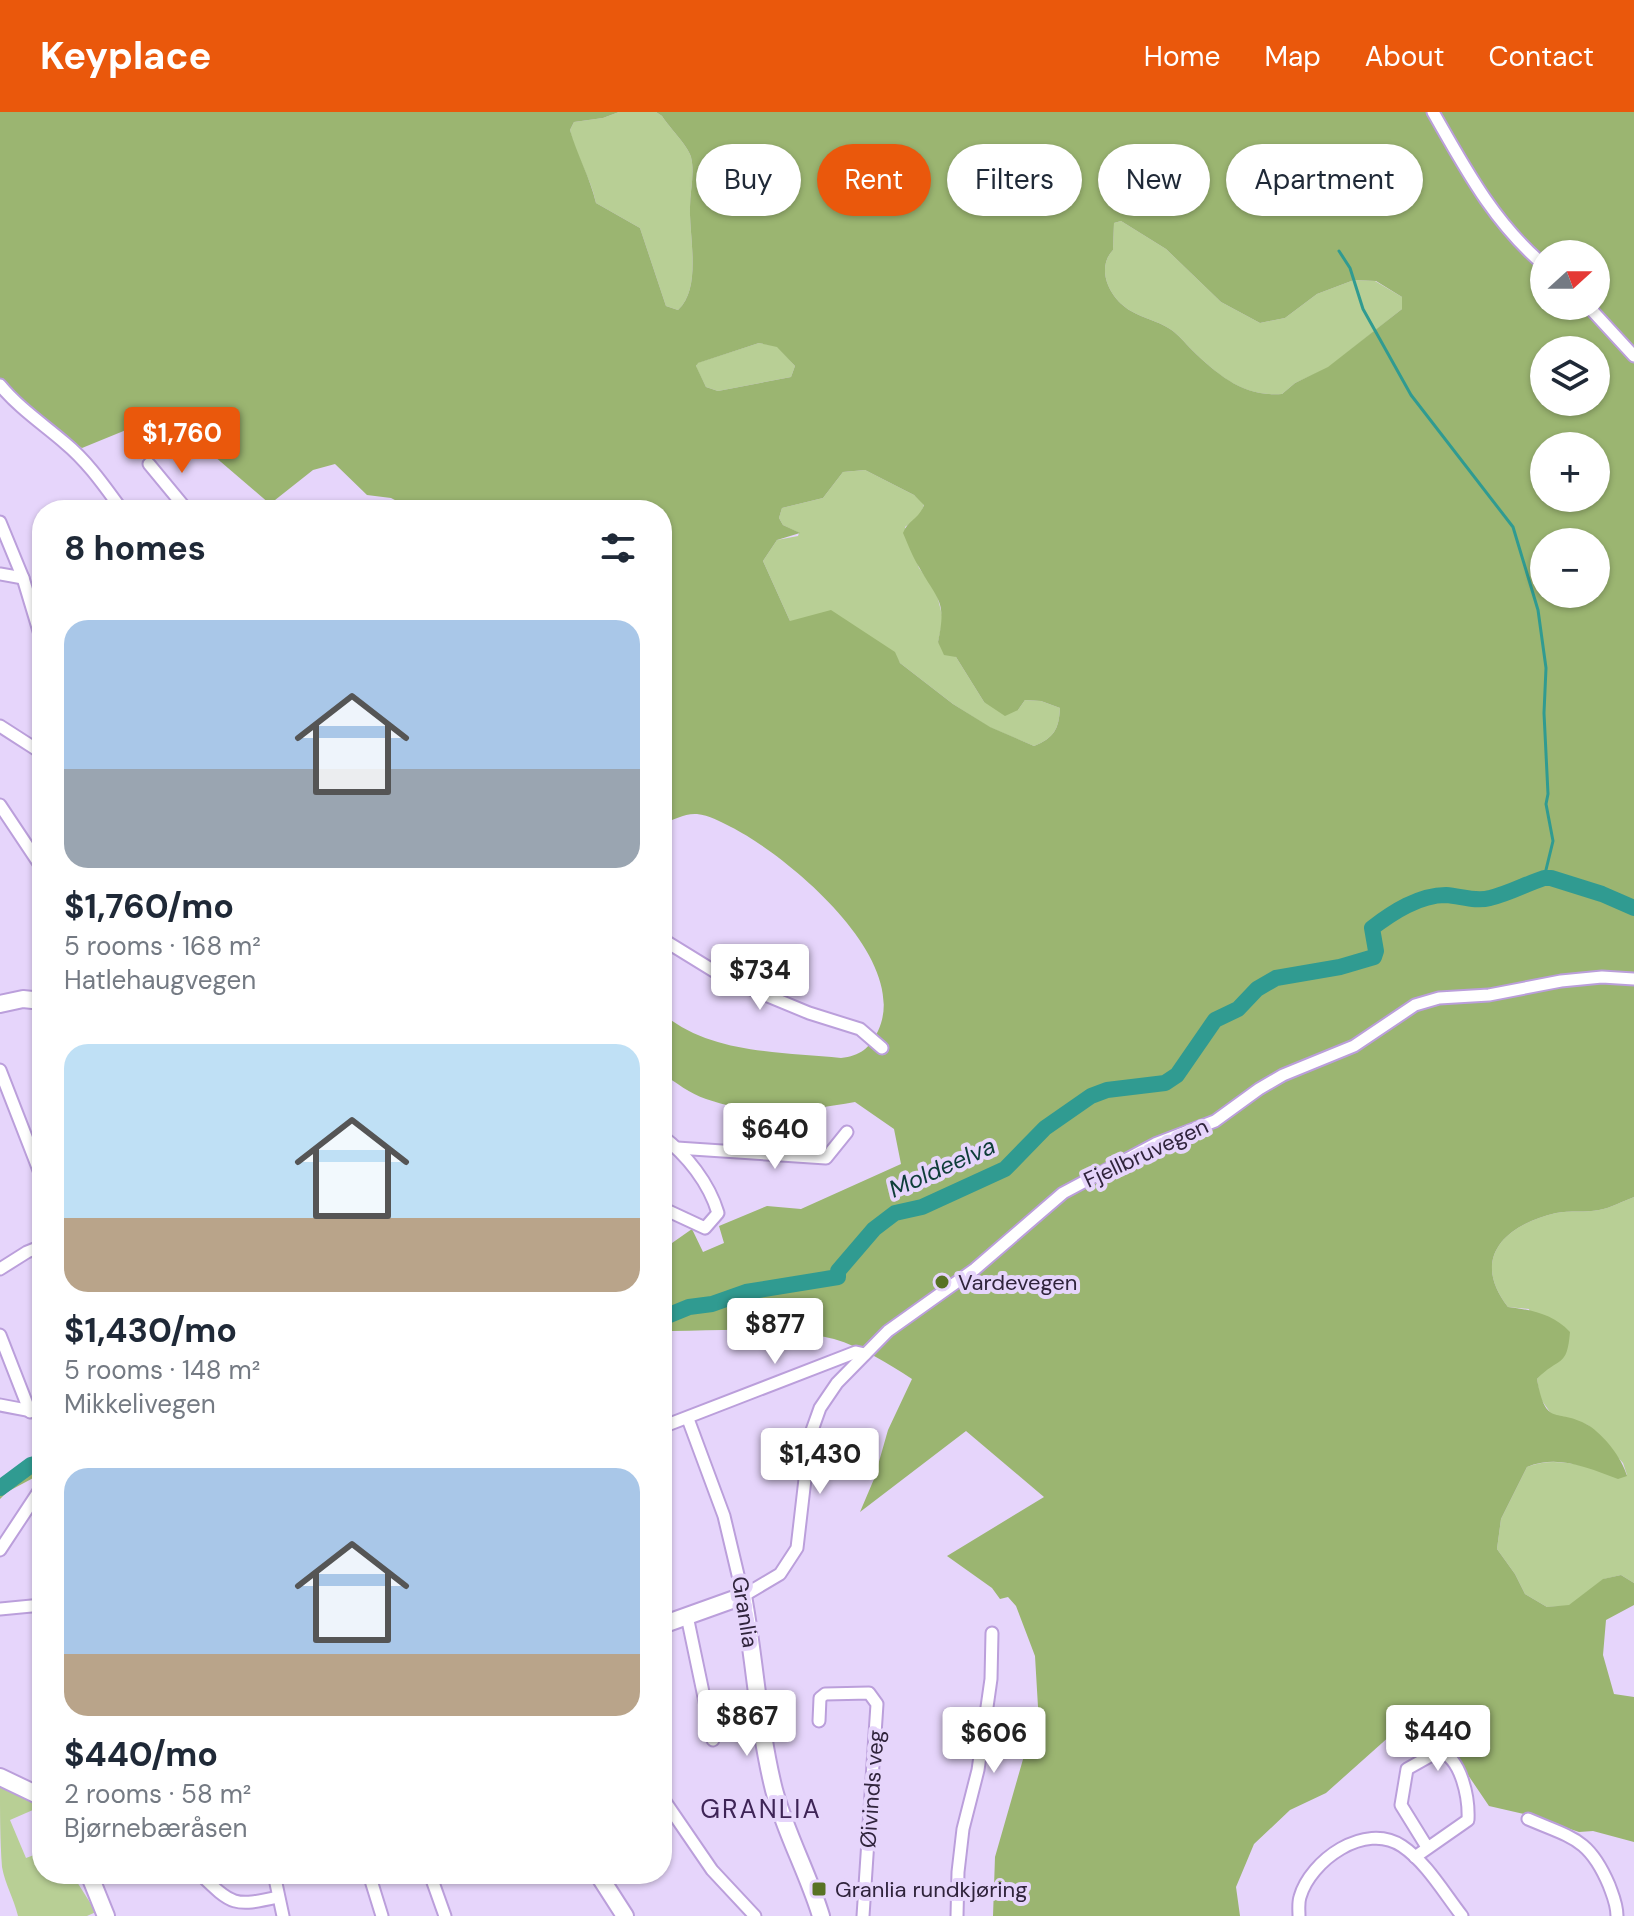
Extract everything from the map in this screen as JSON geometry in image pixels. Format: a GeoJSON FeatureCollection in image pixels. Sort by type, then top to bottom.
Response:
{"type":"FeatureCollection","features":[{"type":"Feature","properties":{"kind":"street"},"geometry":{"type":"LineString","coordinates":[[1433,112],[1493,213],[1530,254]]}},
{"type":"Feature","properties":{"kind":"street"},"geometry":{"type":"LineString","coordinates":[[1601,320],[1634,356]]}},
{"type":"Feature","properties":{"kind":"street"},"geometry":{"type":"LineString","coordinates":[[0,385],[96,474],[115,500]]}},
{"type":"Feature","properties":{"kind":"street"},"geometry":{"type":"LineString","coordinates":[[149,464],[179,500]]}},
{"type":"Feature","properties":{"kind":"street"},"geometry":{"type":"LineString","coordinates":[[0,522],[32,608]]}},
{"type":"Feature","properties":{"kind":"street"},"geometry":{"type":"LineString","coordinates":[[0,574],[23,578]]}},
{"type":"Feature","properties":{"kind":"street"},"geometry":{"type":"LineString","coordinates":[[0,726],[32,747]]}},
{"type":"Feature","properties":{"kind":"street"},"geometry":{"type":"LineString","coordinates":[[0,805],[32,853]]}},
{"type":"Feature","properties":{"kind":"street"},"geometry":{"type":"LineString","coordinates":[[672,945],[727,979],[809,1013],[860,1029],[882,1048]]}},
{"type":"Feature","properties":{"kind":"street","name":"Fjellbruvegen"},"geometry":{"type":"LineString","coordinates":[[672,1424],[856,1352],[865,1354],[888,1331],[975,1269],[1063,1193],[1155,1144],[1215,1121],[1283,1075],[1354,1046],[1415,1005],[1439,998],[1526,990],[1561,981],[1634,979]]}},
{"type":"Feature","properties":{"kind":"street"},"geometry":{"type":"LineString","coordinates":[[0,1004],[32,1000]]}},
{"type":"Feature","properties":{"kind":"street"},"geometry":{"type":"LineString","coordinates":[[0,1070],[32,1152]]}},
{"type":"Feature","properties":{"kind":"street"},"geometry":{"type":"LineString","coordinates":[[677,1148],[826,1158],[847,1132]]}},
{"type":"Feature","properties":{"kind":"street"},"geometry":{"type":"LineString","coordinates":[[672,1144],[705,1184],[718,1213],[705,1228],[672,1213]]}},
{"type":"Feature","properties":{"kind":"street"},"geometry":{"type":"LineString","coordinates":[[0,1269],[32,1250]]}},
{"type":"Feature","properties":{"kind":"street"},"geometry":{"type":"LineString","coordinates":[[0,1335],[32,1403]]}},
{"type":"Feature","properties":{"kind":"street"},"geometry":{"type":"LineString","coordinates":[[672,1621],[743,1596],[780,1574],[797,1548],[810,1436],[820,1408],[837,1383],[865,1354]]}},
{"type":"Feature","properties":{"kind":"street"},"geometry":{"type":"LineString","coordinates":[[0,1405],[32,1411]]}},
{"type":"Feature","properties":{"kind":"street","name":"Granlia"},"geometry":{"type":"LineString","coordinates":[[688,1419],[724,1516],[743,1596],[773,1786],[791,1842],[821,1911]]}},
{"type":"Feature","properties":{"kind":"street"},"geometry":{"type":"LineString","coordinates":[[0,1550],[32,1502]]}},
{"type":"Feature","properties":{"kind":"street"},"geometry":{"type":"LineString","coordinates":[[0,1609],[32,1606]]}},
{"type":"Feature","properties":{"kind":"street"},"geometry":{"type":"LineString","coordinates":[[687,1616],[713,1740]]}},
{"type":"Feature","properties":{"kind":"street"},"geometry":{"type":"LineString","coordinates":[[957,1916],[963,1829],[978,1770],[991,1679],[992,1633]]}},
{"type":"Feature","properties":{"kind":"street","name":"Øivinds veg"},"geometry":{"type":"LineString","coordinates":[[819,1721],[820,1698],[825,1694],[869,1693],[877,1704],[863,1915]]}},
{"type":"Feature","properties":{"kind":"street"},"geometry":{"type":"LineString","coordinates":[[1415,1857],[1468,1820],[1469,1805],[1459,1773],[1448,1756],[1439,1751],[1407,1769],[1401,1805],[1427,1847]]}},
{"type":"Feature","properties":{"kind":"street"},"geometry":{"type":"LineString","coordinates":[[0,1777],[32,1792]]}},
{"type":"Feature","properties":{"kind":"street"},"geometry":{"type":"LineString","coordinates":[[672,1812],[712,1870],[755,1916]]}},
{"type":"Feature","properties":{"kind":"street"},"geometry":{"type":"LineString","coordinates":[[1528,1819],[1571,1838],[1593,1853],[1617,1905],[1617,1916]]}},
{"type":"Feature","properties":{"kind":"street"},"geometry":{"type":"LineString","coordinates":[[1299,1916],[1300,1896],[1321,1863],[1352,1842],[1367,1837],[1400,1844],[1415,1857],[1462,1916]]}},
{"type":"Feature","properties":{"kind":"street"},"geometry":{"type":"LineString","coordinates":[[93,1884],[106,1916]]}},
{"type":"Feature","properties":{"kind":"street"},"geometry":{"type":"LineString","coordinates":[[210,1884],[225,1898],[248,1904],[278,1897]]}},
{"type":"Feature","properties":{"kind":"street"},"geometry":{"type":"LineString","coordinates":[[276,1884],[283,1916]]}},
{"type":"Feature","properties":{"kind":"street"},"geometry":{"type":"LineString","coordinates":[[372,1884],[382,1916]]}},
{"type":"Feature","properties":{"kind":"street"},"geometry":{"type":"LineString","coordinates":[[434,1884],[445,1916]]}},
{"type":"Feature","properties":{"kind":"street"},"geometry":{"type":"LineString","coordinates":[[604,1884],[625,1916]]}},
{"type":"Feature","properties":{"kind":"green space"},"geometry":{"type":"Polygon","coordinates":[[[0,112],[619,112],[574,122],[570,130],[596,203],[640,228],[666,306],[678,310],[690,289],[692,276],[692,163],[686,148],[656,112],[1634,112],[1634,1197],[1594,1211],[1556,1213],[1522,1226],[1499,1246],[1493,1259],[1492,1273],[1508,1307],[1542,1314],[1570,1332],[1564,1357],[1537,1379],[1540,1395],[1549,1411],[1594,1429],[1617,1455],[1627,1476],[1618,1479],[1562,1462],[1527,1467],[1501,1519],[1497,1549],[1525,1594],[1547,1607],[1569,1605],[1603,1579],[1621,1575],[1634,1583],[1634,1605],[1606,1620],[1603,1655],[1614,1694],[1634,1697],[1634,1842],[1593,1831],[1579,1832],[1489,1806],[1428,1716],[1391,1735],[1326,1793],[1290,1810],[1254,1844],[1236,1887],[1240,1916],[993,1916],[995,1857],[1038,1707],[1035,1656],[1016,1606],[1008,1597],[1000,1599],[992,1588],[947,1556],[1044,1497],[966,1431],[860,1512],[874,1479],[888,1430],[912,1379],[854,1346],[814,1335],[753,1330],[672,1331],[672,1243],[692,1229],[703,1252],[724,1243],[719,1226],[767,1206],[801,1209],[901,1164],[894,1129],[855,1102],[780,1110],[743,1108],[700,1097],[672,1080],[672,1020],[724,1044],[841,1058],[859,1053],[872,1042],[878,1031],[884,1003],[877,973],[861,942],[838,912],[811,885],[755,841],[715,819],[697,814],[672,820],[672,500],[395,500],[367,495],[335,464],[313,470],[275,500],[265,500],[214,456],[175,410],[82,448],[37,420],[0,380],[0,112]],[[1121,221],[1114,223],[1113,250],[1105,266],[1107,283],[1117,299],[1123,306],[1170,329],[1222,376],[1256,392],[1282,394],[1295,383],[1328,367],[1402,309],[1402,297],[1376,281],[1354,280],[1317,294],[1285,318],[1260,323],[1221,302],[1166,249],[1121,221]],[[759,343],[698,363],[696,366],[706,387],[718,391],[791,377],[795,366],[777,347],[759,343]],[[865,470],[843,472],[823,498],[782,508],[779,518],[783,525],[800,533],[777,540],[763,561],[790,621],[831,610],[895,652],[900,663],[953,704],[990,727],[1034,746],[1046,740],[1057,727],[1060,708],[1041,701],[1025,700],[1018,710],[1005,716],[984,702],[956,657],[944,655],[938,642],[942,617],[939,602],[903,533],[924,505],[914,495],[865,470]]]}},
{"type":"Feature","properties":{"kind":"green space"},"geometry":{"type":"Polygon","coordinates":[[[619,112],[656,112],[691,157],[692,276],[690,289],[678,310],[666,306],[640,228],[596,203],[572,139],[570,130],[574,122],[619,112]]]}},
{"type":"Feature","properties":{"kind":"green space"},"geometry":{"type":"Polygon","coordinates":[[[1121,221],[1166,249],[1221,302],[1260,323],[1285,318],[1317,294],[1354,280],[1375,281],[1402,297],[1402,309],[1328,368],[1295,383],[1282,394],[1255,392],[1232,383],[1173,331],[1131,311],[1117,299],[1107,283],[1105,266],[1113,250],[1114,223],[1121,221]]]}},
{"type":"Feature","properties":{"kind":"green space"},"geometry":{"type":"Polygon","coordinates":[[[759,343],[777,346],[795,366],[791,377],[718,391],[706,387],[697,363],[759,343]]]}},
{"type":"Feature","properties":{"kind":"green space"},"geometry":{"type":"Polygon","coordinates":[[[865,470],[914,495],[924,504],[921,515],[905,527],[919,568],[936,591],[943,619],[938,642],[956,657],[984,702],[1018,710],[1025,700],[1041,701],[1060,708],[1057,727],[1046,740],[1034,746],[989,727],[900,663],[894,653],[790,621],[763,561],[777,540],[798,536],[799,533],[783,525],[779,518],[782,508],[823,498],[843,472],[865,470]]]}},
{"type":"Feature","properties":{"kind":"green space"},"geometry":{"type":"Polygon","coordinates":[[[1634,1197],[1634,1583],[1621,1575],[1604,1579],[1569,1606],[1547,1607],[1525,1594],[1497,1549],[1501,1519],[1527,1467],[1564,1462],[1627,1475],[1623,1463],[1588,1425],[1552,1415],[1540,1398],[1537,1379],[1542,1373],[1529,1309],[1508,1307],[1492,1273],[1493,1259],[1508,1235],[1538,1218],[1561,1212],[1603,1209],[1634,1197]]]}},
{"type":"Feature","properties":{"kind":"green space"},"geometry":{"type":"Polygon","coordinates":[[[32,1460],[32,1479],[0,1499],[0,1479],[32,1460]]]}},
{"type":"Feature","properties":{"kind":"green space"},"geometry":{"type":"Polygon","coordinates":[[[0,1784],[32,1796],[32,1810],[10,1820],[26,1858],[32,1856],[32,1884],[78,1884],[96,1912],[87,1916],[18,1916],[2,1867],[0,1784]]]}},
{"type":"Feature","properties":{"kind":"waterway"},"geometry":{"type":"LineString","coordinates":[[1339,251],[1350,268],[1363,309],[1411,395],[1513,527],[1538,610],[1546,668],[1546,804],[1553,841],[1544,878]]}},
{"type":"Feature","properties":{"kind":"waterway","name":"Moldeelva"},"geometry":{"type":"LineString","coordinates":[[672,1314],[746,1292],[838,1277],[838,1271],[874,1229],[895,1213],[922,1207],[1005,1169],[1045,1128],[1091,1096],[1107,1090],[1165,1083],[1177,1075],[1215,1020],[1238,1009],[1257,989],[1276,978],[1340,967],[1374,957],[1376,951],[1372,928],[1416,901],[1446,895],[1484,899],[1551,878],[1634,908]]}},
{"type":"Feature","properties":{"kind":"waterway","name":"Moldeelva"},"geometry":{"type":"LineString","coordinates":[[0,1488],[32,1465]]}},
{"type":"Feature","properties":{"kind":"place","name":"Vardevegen"},"geometry":{"type":"Point","coordinates":[942,1282]}},
{"type":"Feature","properties":{"kind":"place","name":"Granlia rundkjøring"},"geometry":{"type":"Point","coordinates":[819,1889]}},
{"type":"Feature","properties":{"kind":"district","name":"GRANLIA"},"geometry":{"type":"Point","coordinates":[761,1809]}}]}
